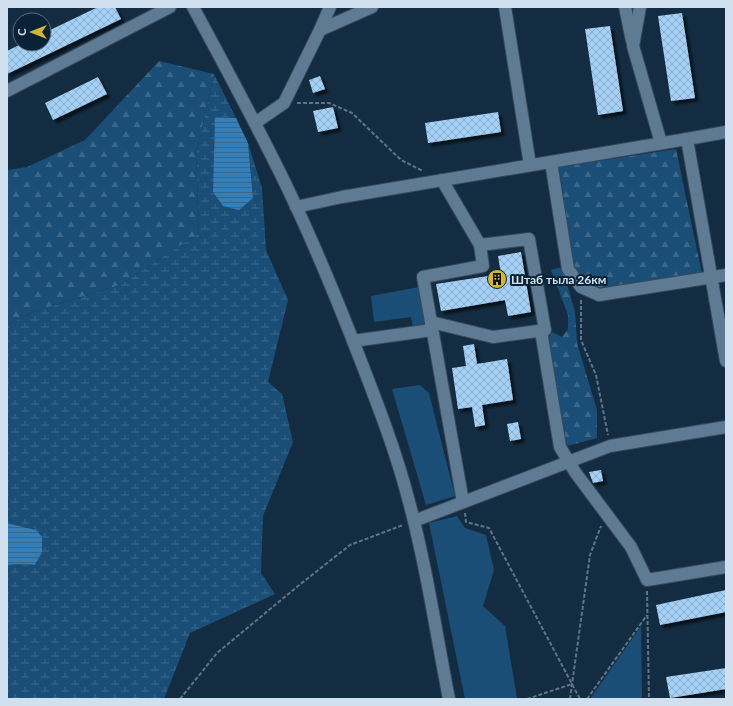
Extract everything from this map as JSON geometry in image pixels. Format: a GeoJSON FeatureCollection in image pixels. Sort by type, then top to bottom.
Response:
{"type":"FeatureCollection","features":[{"type":"Feature","properties":{"kind":"street"},"geometry":{"type":"LineString","coordinates":[[7,91],[170,7]]}},
{"type":"Feature","properties":{"kind":"street"},"geometry":{"type":"LineString","coordinates":[[193,7],[255,123],[296,207],[321,262],[386,427],[414,521],[449,699]]}},
{"type":"Feature","properties":{"kind":"street"},"geometry":{"type":"LineString","coordinates":[[255,123],[284,103],[330,7]]}},
{"type":"Feature","properties":{"kind":"street"},"geometry":{"type":"LineString","coordinates":[[320,30],[372,7]]}},
{"type":"Feature","properties":{"kind":"street"},"geometry":{"type":"LineString","coordinates":[[506,7],[530,165]]}},
{"type":"Feature","properties":{"kind":"street"},"geometry":{"type":"LineString","coordinates":[[625,7],[633,46],[661,143]]}},
{"type":"Feature","properties":{"kind":"street"},"geometry":{"type":"LineString","coordinates":[[633,46],[640,7]]}},
{"type":"Feature","properties":{"kind":"street"},"geometry":{"type":"LineString","coordinates":[[296,207],[342,197],[726,132]]}},
{"type":"Feature","properties":{"kind":"street"},"geometry":{"type":"LineString","coordinates":[[687,139],[726,361]]}},
{"type":"Feature","properties":{"kind":"street"},"geometry":{"type":"LineString","coordinates":[[551,162],[568,269],[581,287],[599,295],[726,275]]}},
{"type":"Feature","properties":{"kind":"street"},"geometry":{"type":"LineString","coordinates":[[442,180],[480,245],[483,266],[423,277],[463,502]]}},
{"type":"Feature","properties":{"kind":"street"},"geometry":{"type":"LineString","coordinates":[[353,341],[432,326],[493,338],[545,330],[529,239],[480,245]]}},
{"type":"Feature","properties":{"kind":"street"},"geometry":{"type":"LineString","coordinates":[[541,330],[560,447],[588,491],[631,547],[647,580],[726,567]]}},
{"type":"Feature","properties":{"kind":"street"},"geometry":{"type":"LineString","coordinates":[[414,521],[569,463],[610,446],[726,427]]}},
{"type":"Feature","properties":{"kind":"path"},"geometry":{"type":"LineString","coordinates":[[284,103],[329,103],[352,114],[400,160],[442,180]]}},
{"type":"Feature","properties":{"kind":"path"},"geometry":{"type":"LineString","coordinates":[[581,287],[581,340],[596,375],[610,446]]}},
{"type":"Feature","properties":{"kind":"path"},"geometry":{"type":"LineString","coordinates":[[463,502],[466,522],[488,528],[580,699]]}},
{"type":"Feature","properties":{"kind":"path"},"geometry":{"type":"LineString","coordinates":[[570,699],[590,554],[606,514]]}},
{"type":"Feature","properties":{"kind":"path"},"geometry":{"type":"LineString","coordinates":[[180,699],[217,653],[298,586],[350,546],[414,521]]}},
{"type":"Feature","properties":{"kind":"path"},"geometry":{"type":"LineString","coordinates":[[647,580],[649,699]]}},
{"type":"Feature","properties":{"kind":"path"},"geometry":{"type":"LineString","coordinates":[[587,699],[647,615]]}},
{"type":"Feature","properties":{"kind":"path"},"geometry":{"type":"LineString","coordinates":[[527,699],[572,684]]}},
{"type":"Feature","properties":{"kind":"green space"},"geometry":{"type":"Polygon","coordinates":[[[159,61],[214,74],[196,155],[199,233],[120,285],[33,312],[7,325],[7,170],[27,167],[85,140],[159,61]]]}},
{"type":"Feature","properties":{"kind":"green space"},"geometry":{"type":"Polygon","coordinates":[[[214,74],[236,118],[216,117],[213,192],[253,198],[248,143],[262,188],[266,250],[288,300],[268,382],[282,394],[293,442],[263,516],[261,573],[275,594],[190,633],[164,699],[7,699],[7,565],[35,565],[42,551],[36,530],[7,523],[7,325],[33,312],[120,285],[199,233],[196,155],[214,74]]]}},
{"type":"Feature","properties":{"kind":"green space"},"geometry":{"type":"Polygon","coordinates":[[[676,149],[702,274],[601,291],[588,288],[573,268],[559,167],[676,149]]]}},
{"type":"Feature","properties":{"kind":"green space"},"geometry":{"type":"Polygon","coordinates":[[[562,267],[575,312],[577,343],[597,410],[597,438],[564,447],[546,340],[552,332],[562,337],[568,329],[568,315],[551,270],[562,267]]]}},
{"type":"Feature","properties":{"kind":"green space"},"geometry":{"type":"Polygon","coordinates":[[[419,287],[427,325],[413,327],[411,317],[374,322],[371,296],[419,287]]]}},
{"type":"Feature","properties":{"kind":"green space"},"geometry":{"type":"Polygon","coordinates":[[[420,385],[429,393],[455,496],[426,505],[392,389],[420,385]]]}},
{"type":"Feature","properties":{"kind":"green space"},"geometry":{"type":"Polygon","coordinates":[[[457,516],[465,528],[486,535],[494,570],[483,606],[505,626],[517,698],[515,699],[465,699],[429,523],[457,516]]]}},
{"type":"Feature","properties":{"kind":"green space"},"geometry":{"type":"Polygon","coordinates":[[[641,626],[642,699],[590,699],[641,626]]]}},
{"type":"Feature","properties":{"kind":"shaded area"},"geometry":{"type":"Polygon","coordinates":[[[215,117],[236,118],[248,143],[253,198],[239,210],[223,206],[213,192],[215,117]]]}},
{"type":"Feature","properties":{"kind":"shaded area"},"geometry":{"type":"Polygon","coordinates":[[[7,523],[36,530],[42,537],[42,552],[35,565],[7,565],[7,523]]]}},
{"type":"Feature","properties":{"kind":"building"},"geometry":{"type":"Polygon","coordinates":[[[98,7],[115,7],[121,19],[7,74],[7,51],[12,48],[12,52],[52,52],[52,29],[98,7]]]}},
{"type":"Feature","properties":{"kind":"building"},"geometry":{"type":"Polygon","coordinates":[[[682,13],[695,98],[671,101],[658,16],[682,13]]]}},
{"type":"Feature","properties":{"kind":"building"},"geometry":{"type":"Polygon","coordinates":[[[610,26],[623,111],[598,115],[585,29],[610,26]]]}},
{"type":"Feature","properties":{"kind":"building"},"geometry":{"type":"Polygon","coordinates":[[[320,76],[325,89],[313,93],[309,80],[320,76]]]}},
{"type":"Feature","properties":{"kind":"building"},"geometry":{"type":"Polygon","coordinates":[[[98,77],[107,94],[53,120],[45,103],[98,77]]]}},
{"type":"Feature","properties":{"kind":"building"},"geometry":{"type":"Polygon","coordinates":[[[333,107],[338,128],[318,132],[313,111],[333,107]]]}},
{"type":"Feature","properties":{"kind":"building"},"geometry":{"type":"Polygon","coordinates":[[[498,112],[501,132],[428,143],[425,123],[498,112]]]}},
{"type":"Feature","properties":{"kind":"building","name":"Штаб тыла 26км"},"geometry":{"type":"Polygon","coordinates":[[[521,252],[531,312],[508,316],[505,300],[441,311],[436,284],[501,274],[498,256],[521,252]]]}},
{"type":"Feature","properties":{"kind":"building"},"geometry":{"type":"Polygon","coordinates":[[[474,344],[477,364],[507,359],[513,400],[482,405],[485,425],[475,427],[472,407],[458,409],[452,368],[466,366],[463,346],[474,344]]]}},
{"type":"Feature","properties":{"kind":"building"},"geometry":{"type":"Polygon","coordinates":[[[518,422],[521,439],[510,441],[507,424],[518,422]]]}},
{"type":"Feature","properties":{"kind":"building"},"geometry":{"type":"Polygon","coordinates":[[[601,470],[603,481],[593,483],[589,472],[601,470]]]}},
{"type":"Feature","properties":{"kind":"building"},"geometry":{"type":"Polygon","coordinates":[[[726,590],[726,612],[660,625],[656,605],[726,590]]]}},
{"type":"Feature","properties":{"kind":"building"},"geometry":{"type":"Polygon","coordinates":[[[726,668],[726,689],[670,698],[666,677],[726,668]]]}},
{"type":"Feature","properties":{"kind":"place","name":"Штаб тыла 26км"},"geometry":{"type":"Point","coordinates":[497,279]}}]}
